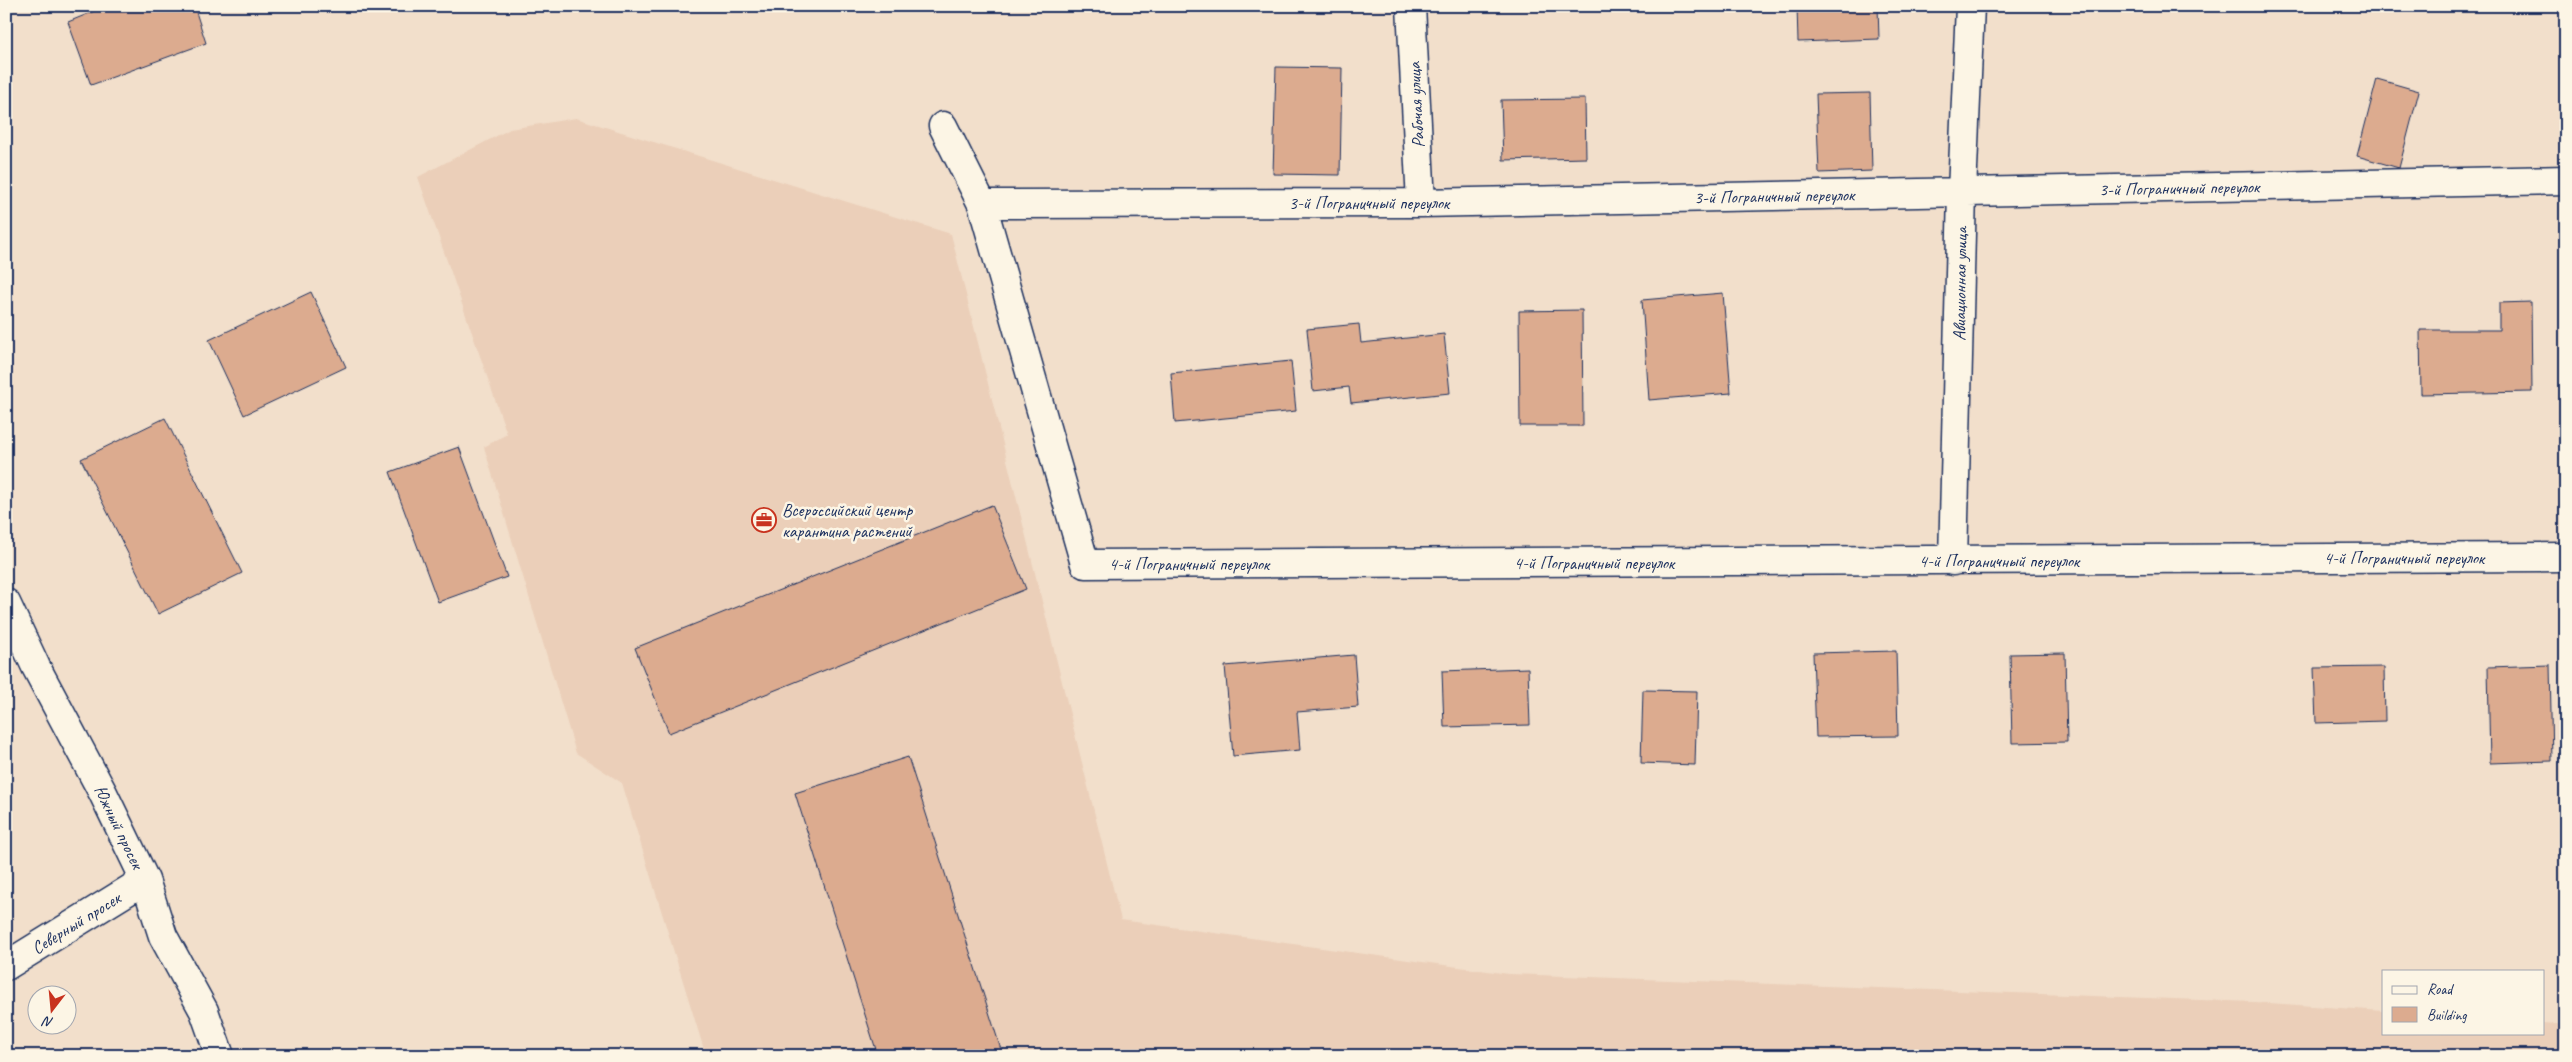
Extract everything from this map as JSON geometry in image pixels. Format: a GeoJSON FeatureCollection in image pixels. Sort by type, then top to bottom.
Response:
{"type":"FeatureCollection","features":[{"type":"Feature","properties":{"kind":"street","name":"Рабочая улица"},"geometry":{"type":"LineString","coordinates":[[1411,6],[1421,203]]}},
{"type":"Feature","properties":{"kind":"street","name":"Авиационная улица"},"geometry":{"type":"LineString","coordinates":[[1953,561],[1962,192],[1970,6]]}},
{"type":"Feature","properties":{"kind":"street","name":"4-й Пограничный переулок"},"geometry":{"type":"LineString","coordinates":[[943,126],[982,204],[1084,564],[2566,557]]}},
{"type":"Feature","properties":{"kind":"street","name":"3-й Пограничный переулок"},"geometry":{"type":"LineString","coordinates":[[982,204],[1421,203],[2566,180]]}},
{"type":"Feature","properties":{"kind":"street","name":"Южный просек"},"geometry":{"type":"LineString","coordinates":[[6,603],[36,667],[103,793],[145,880],[163,936],[204,1011],[220,1056]]}},
{"type":"Feature","properties":{"kind":"street","name":"Северный просек"},"geometry":{"type":"LineString","coordinates":[[6,966],[145,880]]}},
{"type":"Feature","properties":{"kind":"shaded area","name":"Всероссийский центр карантина растений"},"geometry":{"type":"Polygon","coordinates":[[[576,118],[951,234],[1121,920],[1509,974],[2254,1002],[2382,1011],[2382,1034],[2544,1034],[2544,1023],[2566,1025],[2566,1056],[706,1056],[622,783],[576,753],[484,447],[507,434],[418,177],[510,129],[576,118]]]}},
{"type":"Feature","properties":{"kind":"building"},"geometry":{"type":"Polygon","coordinates":[[[107,6],[194,6],[206,43],[91,85],[68,22],[107,6]]]}},
{"type":"Feature","properties":{"kind":"building"},"geometry":{"type":"Polygon","coordinates":[[[1797,6],[1878,6],[1879,39],[1798,42],[1797,6]]]}},
{"type":"Feature","properties":{"kind":"building"},"geometry":{"type":"Polygon","coordinates":[[[1276,67],[1342,68],[1340,175],[1273,174],[1276,67]]]}},
{"type":"Feature","properties":{"kind":"building"},"geometry":{"type":"Polygon","coordinates":[[[2377,79],[2419,91],[2399,168],[2357,156],[2377,79]]]}},
{"type":"Feature","properties":{"kind":"building"},"geometry":{"type":"Polygon","coordinates":[[[1870,93],[1872,171],[1819,173],[1816,94],[1870,93]]]}},
{"type":"Feature","properties":{"kind":"building"},"geometry":{"type":"Polygon","coordinates":[[[1585,99],[1586,158],[1503,160],[1501,100],[1585,99]]]}},
{"type":"Feature","properties":{"kind":"building"},"geometry":{"type":"Polygon","coordinates":[[[311,292],[346,367],[244,415],[209,340],[311,292]]]}},
{"type":"Feature","properties":{"kind":"building"},"geometry":{"type":"Polygon","coordinates":[[[1723,293],[1731,393],[1649,400],[1642,300],[1723,293]]]}},
{"type":"Feature","properties":{"kind":"building"},"geometry":{"type":"Polygon","coordinates":[[[2531,302],[2532,392],[2421,394],[2420,330],[2499,330],[2499,303],[2531,302]]]}},
{"type":"Feature","properties":{"kind":"building"},"geometry":{"type":"Polygon","coordinates":[[[1582,310],[1583,426],[1520,426],[1519,311],[1582,310]]]}},
{"type":"Feature","properties":{"kind":"building"},"geometry":{"type":"Polygon","coordinates":[[[1359,324],[1361,343],[1444,334],[1450,393],[1351,403],[1349,387],[1313,391],[1307,329],[1359,324]]]}},
{"type":"Feature","properties":{"kind":"building"},"geometry":{"type":"Polygon","coordinates":[[[1291,361],[1296,411],[1175,423],[1171,373],[1291,361]]]}},
{"type":"Feature","properties":{"kind":"building"},"geometry":{"type":"Polygon","coordinates":[[[165,418],[242,573],[158,614],[81,459],[165,418]]]}},
{"type":"Feature","properties":{"kind":"building"},"geometry":{"type":"Polygon","coordinates":[[[459,447],[507,577],[438,602],[390,472],[459,447]]]}},
{"type":"Feature","properties":{"kind":"building"},"geometry":{"type":"Polygon","coordinates":[[[992,505],[1026,589],[669,733],[635,648],[992,505]]]}},
{"type":"Feature","properties":{"kind":"building"},"geometry":{"type":"Polygon","coordinates":[[[1896,651],[1898,736],[1816,737],[1813,653],[1896,651]]]}},
{"type":"Feature","properties":{"kind":"building"},"geometry":{"type":"Polygon","coordinates":[[[2065,653],[2067,742],[2012,743],[2010,654],[2065,653]]]}},
{"type":"Feature","properties":{"kind":"building"},"geometry":{"type":"Polygon","coordinates":[[[1354,655],[1358,707],[1297,712],[1300,750],[1233,756],[1225,666],[1354,655]]]}},
{"type":"Feature","properties":{"kind":"building"},"geometry":{"type":"Polygon","coordinates":[[[2550,665],[2552,761],[2490,763],[2488,667],[2550,665]]]}},
{"type":"Feature","properties":{"kind":"building"},"geometry":{"type":"Polygon","coordinates":[[[2384,667],[2385,721],[2316,723],[2314,668],[2384,667]]]}},
{"type":"Feature","properties":{"kind":"building"},"geometry":{"type":"Polygon","coordinates":[[[1528,668],[1530,725],[1444,727],[1442,671],[1528,668]]]}},
{"type":"Feature","properties":{"kind":"building"},"geometry":{"type":"Polygon","coordinates":[[[1643,690],[1697,691],[1695,765],[1641,763],[1643,690]]]}},
{"type":"Feature","properties":{"kind":"building"},"geometry":{"type":"Polygon","coordinates":[[[908,757],[1003,1056],[878,1056],[795,793],[908,757]]]}},
{"type":"Feature","properties":{"kind":"place","name":"Всероссийский центр карантина растений"},"geometry":{"type":"Point","coordinates":[764,520]}}]}
